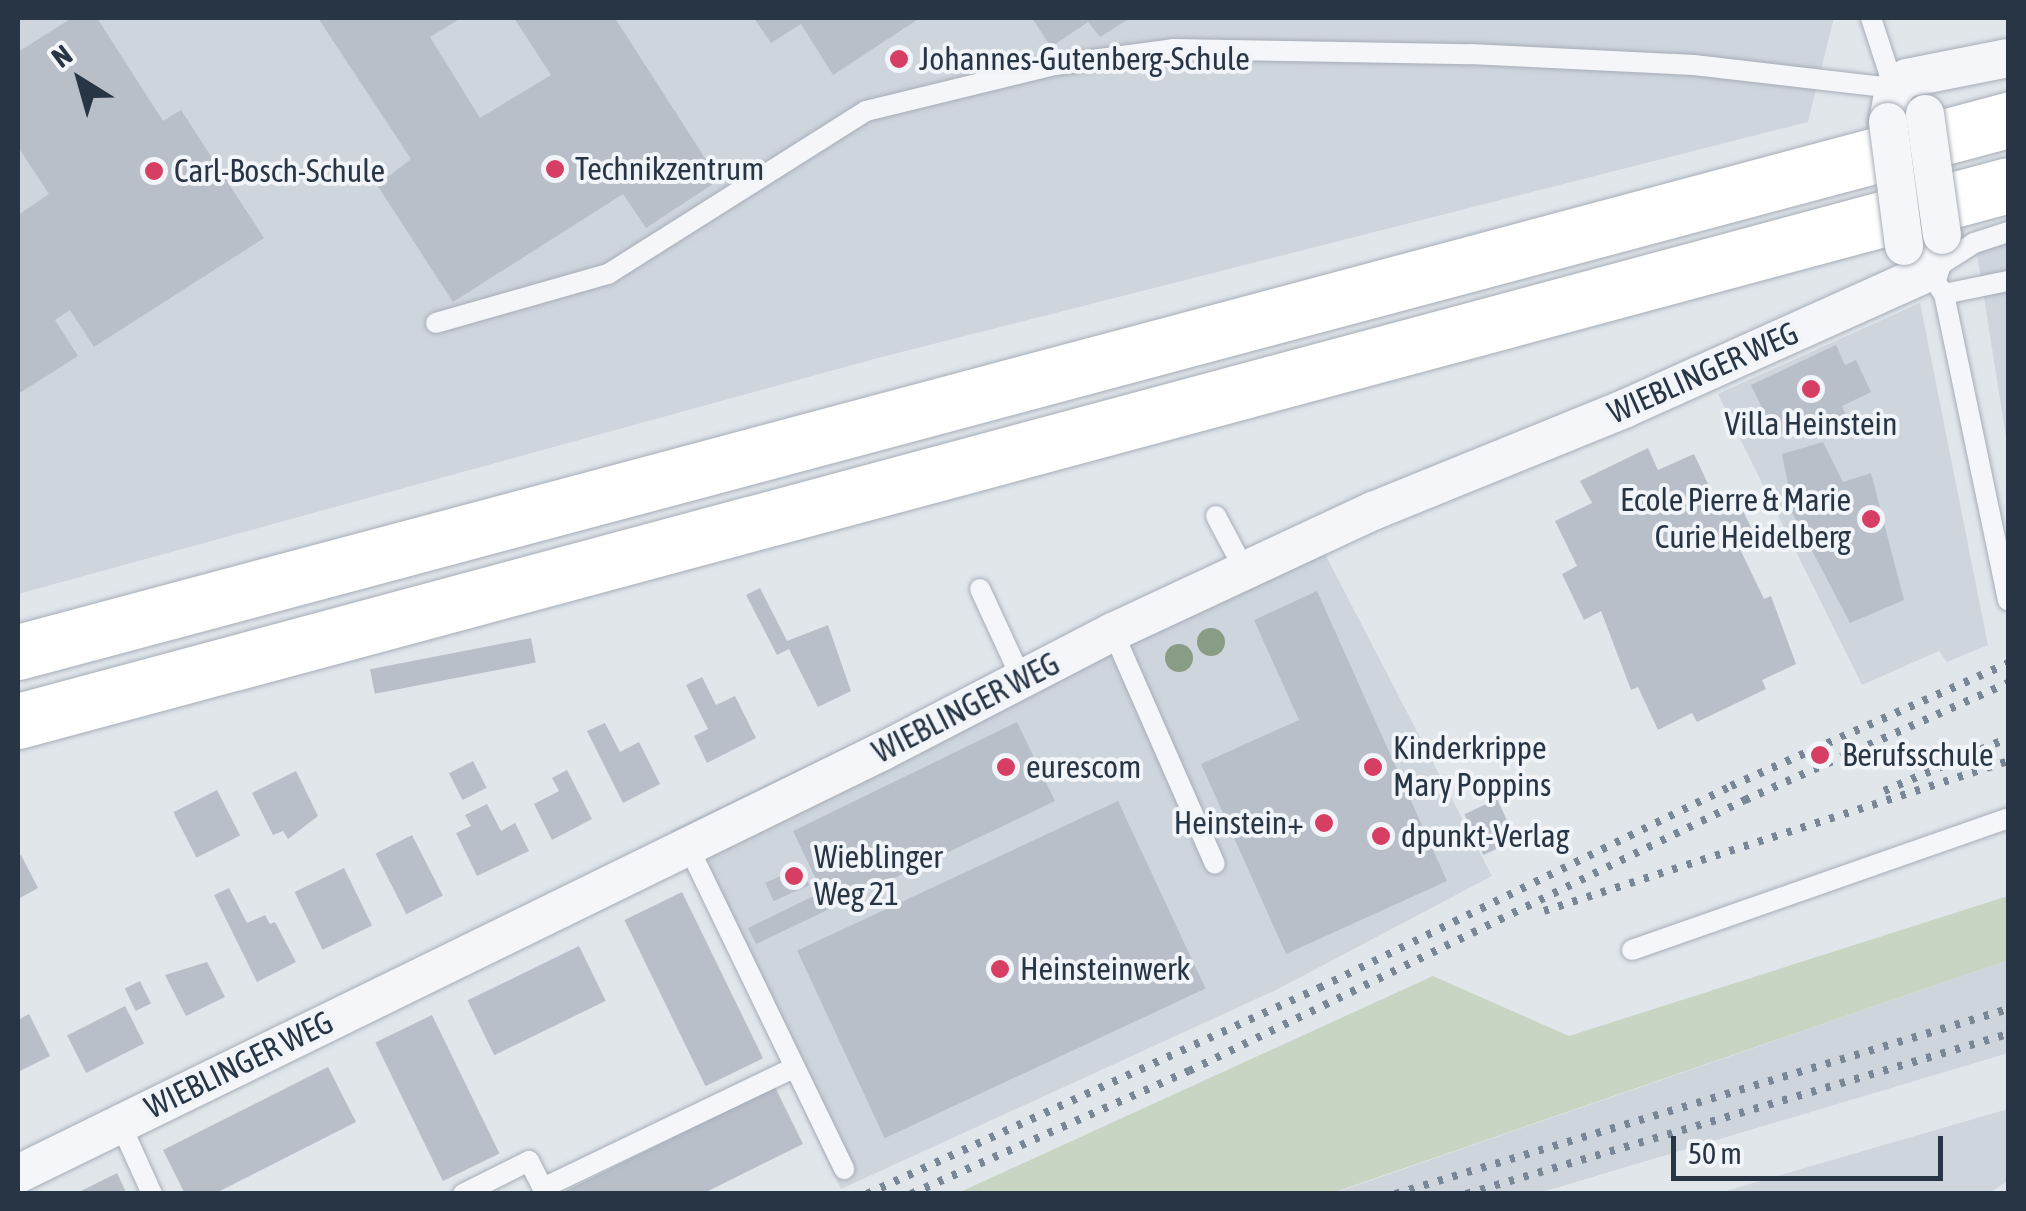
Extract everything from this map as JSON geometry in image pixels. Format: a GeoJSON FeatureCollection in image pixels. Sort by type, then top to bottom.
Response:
{"type":"FeatureCollection","features":[{"type":"Feature","properties":{"kind":"highway"},"geometry":{"type":"LineString","coordinates":[[18,652],[2008,120]]}},
{"type":"Feature","properties":{"kind":"highway"},"geometry":{"type":"LineString","coordinates":[[18,721],[2008,185]]}},
{"type":"Feature","properties":{"kind":"street"},"geometry":{"type":"LineString","coordinates":[[1901,94],[2008,58]]}},
{"type":"Feature","properties":{"kind":"street"},"geometry":{"type":"LineString","coordinates":[[1901,94],[1925,114],[1942,234],[1925,271]]}},
{"type":"Feature","properties":{"kind":"street"},"geometry":{"type":"LineString","coordinates":[[1901,94],[1925,271]]}},
{"type":"Feature","properties":{"kind":"street","name":"WIEBLINGER WEG"},"geometry":{"type":"LineString","coordinates":[[18,1174],[688,846],[1113,632],[1925,271]]}},
{"type":"Feature","properties":{"kind":"lane"},"geometry":{"type":"LineString","coordinates":[[436,323],[608,274],[866,111],[1055,65],[1173,49],[1470,54],[1694,65],[1901,94],[1871,18]]}},
{"type":"Feature","properties":{"kind":"lane"},"geometry":{"type":"LineString","coordinates":[[1925,271],[1974,242],[2008,232]]}},
{"type":"Feature","properties":{"kind":"lane"},"geometry":{"type":"LineString","coordinates":[[1925,271],[2008,281]]}},
{"type":"Feature","properties":{"kind":"lane"},"geometry":{"type":"LineString","coordinates":[[1925,271],[2008,600]]}},
{"type":"Feature","properties":{"kind":"lane"},"geometry":{"type":"LineString","coordinates":[[1216,516],[1246,571]]}},
{"type":"Feature","properties":{"kind":"lane"},"geometry":{"type":"LineString","coordinates":[[980,589],[1022,680]]}},
{"type":"Feature","properties":{"kind":"lane"},"geometry":{"type":"LineString","coordinates":[[1113,632],[1215,864]]}},
{"type":"Feature","properties":{"kind":"lane"},"geometry":{"type":"LineString","coordinates":[[1632,950],[2008,818]]}},
{"type":"Feature","properties":{"kind":"lane"},"geometry":{"type":"LineString","coordinates":[[688,846],[844,1169]]}},
{"type":"Feature","properties":{"kind":"lane"},"geometry":{"type":"LineString","coordinates":[[462,1194],[529,1162],[543,1188],[794,1068]]}},
{"type":"Feature","properties":{"kind":"lane"},"geometry":{"type":"LineString","coordinates":[[120,1124],[152,1194]]}},
{"type":"Feature","properties":{"kind":"shaded area"},"geometry":{"type":"Polygon","coordinates":[[[18,18],[1834,18],[1808,122],[878,358],[18,594],[18,18]]]}},
{"type":"Feature","properties":{"kind":"shaded area"},"geometry":{"type":"Polygon","coordinates":[[[2008,224],[2008,450],[1974,234],[2008,224]]]}},
{"type":"Feature","properties":{"kind":"shaded area","name":"Ecole Pierre & Marie Curie Heidelberg"},"geometry":{"type":"Polygon","coordinates":[[[1920,303],[1988,645],[1947,662],[1939,651],[1862,685],[1718,394],[1920,303]]]}},
{"type":"Feature","properties":{"kind":"shaded area"},"geometry":{"type":"Polygon","coordinates":[[[1316,521],[1325,554],[1492,876],[1276,990],[841,1189],[670,831],[1316,521]]]}},
{"type":"Feature","properties":{"kind":"shaded area"},"geometry":{"type":"Polygon","coordinates":[[[2008,960],[2008,1053],[1539,1193],[1332,1194],[2008,960]]]}},
{"type":"Feature","properties":{"kind":"shaded area"},"geometry":{"type":"Polygon","coordinates":[[[2008,1109],[2008,1181],[1989,1193],[1719,1193],[2008,1109]]]}},
{"type":"Feature","properties":{"kind":"green space"},"geometry":{"type":"Polygon","coordinates":[[[2008,896],[2008,960],[1332,1193],[958,1193],[1433,976],[1569,1036],[2008,896]]]}},
{"type":"Feature","properties":{"kind":"building","name":"Carl-Bosch-Schule"},"geometry":{"type":"Polygon","coordinates":[[[72,18],[97,18],[163,121],[181,110],[264,238],[94,347],[70,310],[55,320],[78,356],[18,394],[18,215],[49,194],[18,147],[18,52],[72,18]]]}},
{"type":"Feature","properties":{"kind":"building","name":"Technikzentrum"},"geometry":{"type":"Polygon","coordinates":[[[318,18],[461,18],[430,37],[480,118],[551,75],[514,18],[615,18],[719,180],[646,228],[623,194],[453,302],[377,185],[411,159],[318,18]]]}},
{"type":"Feature","properties":{"kind":"building"},"geometry":{"type":"Polygon","coordinates":[[[754,18],[920,18],[833,75],[801,24],[771,43],[754,18]]]}},
{"type":"Feature","properties":{"kind":"building"},"geometry":{"type":"Polygon","coordinates":[[[1032,18],[1130,18],[1100,37],[1088,22],[1051,47],[1032,18]]]}},
{"type":"Feature","properties":{"kind":"building","name":"Villa Heinstein"},"geometry":{"type":"Polygon","coordinates":[[[1836,345],[1845,365],[1856,360],[1871,392],[1842,406],[1847,418],[1824,429],[1819,417],[1776,437],[1751,385],[1836,345]]]}},
{"type":"Feature","properties":{"kind":"building"},"geometry":{"type":"Polygon","coordinates":[[[1823,442],[1843,482],[1871,473],[1904,600],[1850,623],[1786,501],[1791,500],[1782,454],[1823,442]]]}},
{"type":"Feature","properties":{"kind":"building"},"geometry":{"type":"Polygon","coordinates":[[[1648,448],[1658,470],[1694,454],[1715,499],[1733,490],[1755,536],[1738,545],[1764,599],[1771,596],[1796,664],[1762,680],[1766,689],[1697,722],[1692,713],[1658,730],[1638,687],[1631,690],[1601,611],[1584,620],[1562,574],[1577,566],[1555,521],[1592,503],[1580,481],[1648,448]]]}},
{"type":"Feature","properties":{"kind":"building"},"geometry":{"type":"Polygon","coordinates":[[[760,588],[787,641],[828,625],[851,691],[818,707],[789,649],[777,655],[746,595],[760,588]]]}},
{"type":"Feature","properties":{"kind":"building","name":"Heinstein+"},"geometry":{"type":"Polygon","coordinates":[[[1317,591],[1447,881],[1286,954],[1201,764],[1299,720],[1254,620],[1317,591]]]}},
{"type":"Feature","properties":{"kind":"building"},"geometry":{"type":"Polygon","coordinates":[[[531,638],[536,663],[375,694],[370,669],[531,638]]]}},
{"type":"Feature","properties":{"kind":"building"},"geometry":{"type":"Polygon","coordinates":[[[702,677],[716,705],[735,696],[756,738],[707,763],[694,736],[708,729],[686,685],[702,677]]]}},
{"type":"Feature","properties":{"kind":"building"},"geometry":{"type":"Polygon","coordinates":[[[1017,722],[1055,801],[756,944],[748,928],[822,892],[793,831],[1017,722]]]}},
{"type":"Feature","properties":{"kind":"building"},"geometry":{"type":"Polygon","coordinates":[[[605,723],[620,752],[639,742],[660,784],[623,803],[587,731],[605,723]]]}},
{"type":"Feature","properties":{"kind":"building"},"geometry":{"type":"Polygon","coordinates":[[[473,761],[487,788],[463,800],[449,773],[473,761]]]}},
{"type":"Feature","properties":{"kind":"building"},"geometry":{"type":"Polygon","coordinates":[[[567,770],[592,819],[552,840],[534,804],[559,791],[552,778],[567,770]]]}},
{"type":"Feature","properties":{"kind":"building"},"geometry":{"type":"Polygon","coordinates":[[[296,771],[318,816],[288,839],[283,831],[273,835],[252,793],[296,771]]]}},
{"type":"Feature","properties":{"kind":"building"},"geometry":{"type":"Polygon","coordinates":[[[217,790],[240,835],[196,858],[173,812],[217,790]]]}},
{"type":"Feature","properties":{"kind":"building"},"geometry":{"type":"Polygon","coordinates":[[[1497,799],[1516,840],[1483,855],[1464,814],[1497,799]]]}},
{"type":"Feature","properties":{"kind":"building","name":"Heinsteinwerk"},"geometry":{"type":"Polygon","coordinates":[[[1118,801],[1205,989],[885,1138],[797,951],[1118,801]]]}},
{"type":"Feature","properties":{"kind":"building"},"geometry":{"type":"Polygon","coordinates":[[[487,804],[501,831],[515,823],[529,851],[477,876],[456,833],[471,826],[465,815],[487,804]]]}},
{"type":"Feature","properties":{"kind":"building"},"geometry":{"type":"Polygon","coordinates":[[[412,835],[443,896],[406,914],[375,854],[412,835]]]}},
{"type":"Feature","properties":{"kind":"building"},"geometry":{"type":"Polygon","coordinates":[[[21,855],[38,888],[18,899],[18,857],[21,855]]]}},
{"type":"Feature","properties":{"kind":"building","name":"Wieblinger Weg 21"},"geometry":{"type":"Polygon","coordinates":[[[801,867],[809,885],[774,901],[765,883],[801,867]]]}},
{"type":"Feature","properties":{"kind":"building"},"geometry":{"type":"Polygon","coordinates":[[[344,868],[372,926],[323,950],[295,892],[344,868]]]}},
{"type":"Feature","properties":{"kind":"building"},"geometry":{"type":"Polygon","coordinates":[[[229,888],[247,923],[265,915],[270,924],[275,922],[296,962],[257,982],[214,895],[229,888]]]}},
{"type":"Feature","properties":{"kind":"building"},"geometry":{"type":"Polygon","coordinates":[[[682,892],[763,1058],[706,1086],[624,920],[682,892]]]}},
{"type":"Feature","properties":{"kind":"building"},"geometry":{"type":"Polygon","coordinates":[[[579,946],[606,1001],[494,1055],[468,1000],[579,946]]]}},
{"type":"Feature","properties":{"kind":"building"},"geometry":{"type":"Polygon","coordinates":[[[207,962],[225,997],[186,1016],[165,975],[207,962]]]}},
{"type":"Feature","properties":{"kind":"building"},"geometry":{"type":"Polygon","coordinates":[[[140,981],[151,1003],[136,1011],[125,988],[140,981]]]}},
{"type":"Feature","properties":{"kind":"building"},"geometry":{"type":"Polygon","coordinates":[[[125,1006],[144,1043],[86,1073],[67,1036],[125,1006]]]}},
{"type":"Feature","properties":{"kind":"building"},"geometry":{"type":"Polygon","coordinates":[[[29,1014],[50,1056],[18,1072],[18,1020],[29,1014]]]}},
{"type":"Feature","properties":{"kind":"building"},"geometry":{"type":"Polygon","coordinates":[[[432,1015],[500,1153],[443,1181],[375,1043],[432,1015]]]}},
{"type":"Feature","properties":{"kind":"building"},"geometry":{"type":"Polygon","coordinates":[[[328,1067],[356,1122],[214,1194],[185,1194],[163,1150],[328,1067]]]}},
{"type":"Feature","properties":{"kind":"building"},"geometry":{"type":"Polygon","coordinates":[[[775,1087],[803,1144],[702,1194],[559,1194],[775,1087]]]}},
{"type":"Feature","properties":{"kind":"building"},"geometry":{"type":"Polygon","coordinates":[[[117,1173],[127,1194],[75,1194],[117,1173]]]}},
{"type":"Feature","properties":{"kind":"railway"},"geometry":{"type":"LineString","coordinates":[[867,1194],[1319,988],[1731,786],[2008,663]]}},
{"type":"Feature","properties":{"kind":"railway"},"geometry":{"type":"LineString","coordinates":[[911,1194],[1189,1071],[1745,800],[2008,683]]}},
{"type":"Feature","properties":{"kind":"railway"},"geometry":{"type":"LineString","coordinates":[[1884,791],[2008,738]]}},
{"type":"Feature","properties":{"kind":"railway"},"geometry":{"type":"LineString","coordinates":[[1544,911],[2008,761]]}},
{"type":"Feature","properties":{"kind":"railway"},"geometry":{"type":"LineString","coordinates":[[1395,1194],[2008,1009]]}},
{"type":"Feature","properties":{"kind":"railway"},"geometry":{"type":"LineString","coordinates":[[1466,1194],[2008,1034]]}},
{"type":"Feature","properties":{"kind":"place","name":"Johannes-Gutenberg-Schule"},"geometry":{"type":"Point","coordinates":[899,59]}},
{"type":"Feature","properties":{"kind":"place","name":"Technikzentrum"},"geometry":{"type":"Point","coordinates":[555,169]}},
{"type":"Feature","properties":{"kind":"place","name":"Carl-Bosch-Schule"},"geometry":{"type":"Point","coordinates":[154,171]}},
{"type":"Feature","properties":{"kind":"place","name":"Villa Heinstein"},"geometry":{"type":"Point","coordinates":[1811,389]}},
{"type":"Feature","properties":{"kind":"place","name":"Ecole Pierre & Marie Curie Heidelberg"},"geometry":{"type":"Point","coordinates":[1871,519]}},
{"type":"Feature","properties":{"kind":"place","name":"Berufsschule"},"geometry":{"type":"Point","coordinates":[1820,755]}},
{"type":"Feature","properties":{"kind":"place","name":"eurescom"},"geometry":{"type":"Point","coordinates":[1006,767]}},
{"type":"Feature","properties":{"kind":"place","name":"Kinderkrippe Mary Poppins"},"geometry":{"type":"Point","coordinates":[1373,767]}},
{"type":"Feature","properties":{"kind":"place","name":"Heinstein+"},"geometry":{"type":"Point","coordinates":[1324,823]}},
{"type":"Feature","properties":{"kind":"place","name":"dpunkt-Verlag"},"geometry":{"type":"Point","coordinates":[1381,836]}},
{"type":"Feature","properties":{"kind":"place","name":"Wieblinger Weg 21"},"geometry":{"type":"Point","coordinates":[794,876]}},
{"type":"Feature","properties":{"kind":"place","name":"Heinsteinwerk"},"geometry":{"type":"Point","coordinates":[1000,969]}}]}
